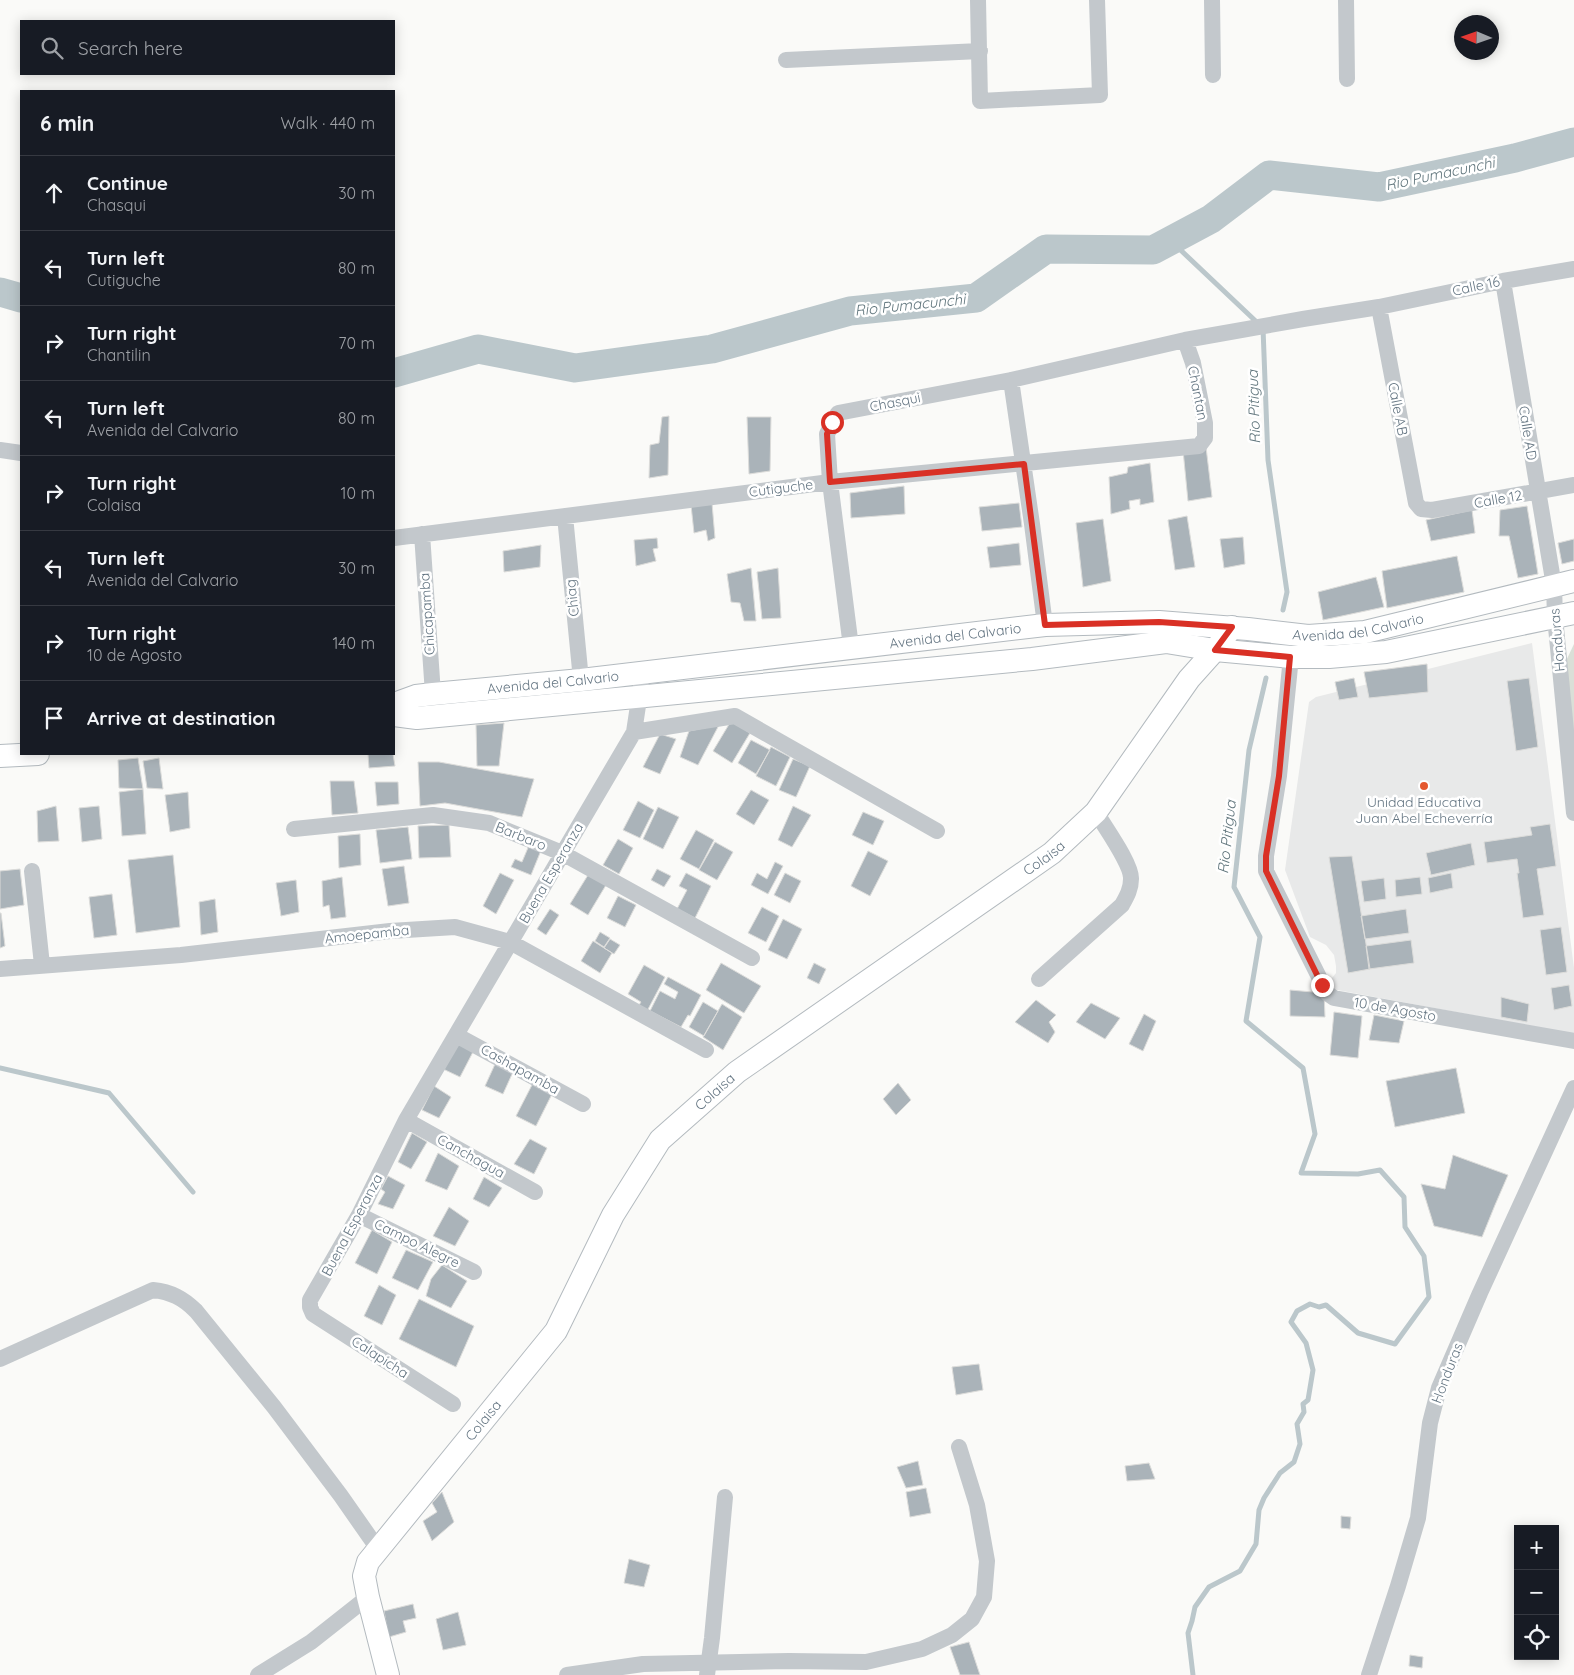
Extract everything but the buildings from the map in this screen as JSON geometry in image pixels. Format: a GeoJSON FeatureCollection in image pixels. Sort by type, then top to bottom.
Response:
{"type":"FeatureCollection","features":[{"type":"Feature","properties":{"kind":"street"},"geometry":{"type":"LineString","coordinates":[[978,0],[980,101],[1100,95],[1097,0]]}},
{"type":"Feature","properties":{"kind":"street"},"geometry":{"type":"LineString","coordinates":[[1212,0],[1213,75]]}},
{"type":"Feature","properties":{"kind":"street"},"geometry":{"type":"LineString","coordinates":[[1346,0],[1347,79]]}},
{"type":"Feature","properties":{"kind":"street"},"geometry":{"type":"LineString","coordinates":[[786,60],[980,51]]}},
{"type":"Feature","properties":{"kind":"street","name":"Calle 16"},"geometry":{"type":"LineString","coordinates":[[1303,318],[1379,307],[1503,281],[1574,269]]}},
{"type":"Feature","properties":{"kind":"street","name":"Calle AD"},"geometry":{"type":"LineString","coordinates":[[1503,281],[1538,492],[1564,584]]}},
{"type":"Feature","properties":{"kind":"street","name":"Calle AB"},"geometry":{"type":"LineString","coordinates":[[1379,307],[1416,503],[1421,509]]}},
{"type":"Feature","properties":{"kind":"street","name":"Chasqui"},"geometry":{"type":"LineString","coordinates":[[851,647],[830,482],[827,434],[838,413],[1011,380],[1185,340],[1303,318]]}},
{"type":"Feature","properties":{"kind":"street","name":"Chantan"},"geometry":{"type":"LineString","coordinates":[[1185,340],[1193,363],[1205,423],[1205,438],[1199,446]]}},
{"type":"Feature","properties":{"kind":"street"},"geometry":{"type":"LineString","coordinates":[[1011,380],[1045,625]]}},
{"type":"Feature","properties":{"kind":"street","name":"Cutiguche"},"geometry":{"type":"LineString","coordinates":[[395,538],[830,482],[1199,446]]}},
{"type":"Feature","properties":{"kind":"street"},"geometry":{"type":"LineString","coordinates":[[0,450],[20,453]]}},
{"type":"Feature","properties":{"kind":"street","name":"Calle 12"},"geometry":{"type":"LineString","coordinates":[[1421,509],[1432,510],[1574,485]]}},
{"type":"Feature","properties":{"kind":"street","name":"Chiag"},"geometry":{"type":"LineString","coordinates":[[565,516],[581,680]]}},
{"type":"Feature","properties":{"kind":"street","name":"Chicapamba"},"geometry":{"type":"LineString","coordinates":[[422,534],[433,694]]}},
{"type":"Feature","properties":{"kind":"street","name":"Avenida del Calvario"},"geometry":{"type":"LineString","coordinates":[[395,704],[416,696],[581,680],[643,671],[1045,625],[1159,622],[1232,627],[1308,636],[1365,632],[1564,584]]}},
{"type":"Feature","properties":{"kind":"street","name":"Honduras"},"geometry":{"type":"LineString","coordinates":[[1564,584],[1574,813]]}},
{"type":"Feature","properties":{"kind":"street","name":"Avenida del Calvario"},"geometry":{"type":"LineString","coordinates":[[395,716],[417,718],[640,697],[1032,659],[1166,642],[1215,650],[1290,657],[1329,657],[1386,652],[1564,615]]}},
{"type":"Feature","properties":{"kind":"street","name":"Colaisa"},"geometry":{"type":"LineString","coordinates":[[388,1675],[364,1576],[368,1562],[556,1331],[613,1215],[660,1140],[736,1072],[1052,853],[1096,812],[1189,679],[1215,650],[1232,627]]}},
{"type":"Feature","properties":{"kind":"street","name":"10 de Agosto"},"geometry":{"type":"LineString","coordinates":[[1290,657],[1279,776],[1266,856],[1266,871],[1327,993],[1334,998],[1574,1041]]}},
{"type":"Feature","properties":{"kind":"street"},"geometry":{"type":"LineString","coordinates":[[643,671],[634,732],[735,716],[937,831]]}},
{"type":"Feature","properties":{"kind":"street","name":"Buena Esperanza"},"geometry":{"type":"LineString","coordinates":[[310,1308],[310,1300],[359,1215],[406,1120],[634,732]]}},
{"type":"Feature","properties":{"kind":"street"},"geometry":{"type":"LineString","coordinates":[[0,756],[20,755]]}},
{"type":"Feature","properties":{"kind":"street"},"geometry":{"type":"LineString","coordinates":[[1039,979],[1122,905],[1130,891],[1132,877],[1124,859],[1096,812]]}},
{"type":"Feature","properties":{"kind":"street","name":"Barbaro"},"geometry":{"type":"LineString","coordinates":[[294,829],[433,815],[489,823],[562,853],[752,958]]}},
{"type":"Feature","properties":{"kind":"street"},"geometry":{"type":"LineString","coordinates":[[32,871],[42,965]]}},
{"type":"Feature","properties":{"kind":"street","name":"Amoepamba"},"geometry":{"type":"LineString","coordinates":[[0,969],[181,955],[390,930],[455,927],[510,942],[706,1050]]}},
{"type":"Feature","properties":{"kind":"street","name":"Cashapamba"},"geometry":{"type":"LineString","coordinates":[[456,1035],[583,1104]]}},
{"type":"Feature","properties":{"kind":"street","name":"Honduras"},"geometry":{"type":"LineString","coordinates":[[1369,1675],[1418,1518],[1430,1423],[1439,1388],[1574,1088]]}},
{"type":"Feature","properties":{"kind":"street","name":"Canchagua"},"geometry":{"type":"LineString","coordinates":[[406,1120],[535,1192]]}},
{"type":"Feature","properties":{"kind":"street","name":"Campo Alegre"},"geometry":{"type":"LineString","coordinates":[[359,1215],[474,1272]]}},
{"type":"Feature","properties":{"kind":"street"},"geometry":{"type":"LineString","coordinates":[[0,1359],[153,1290],[168,1291],[185,1300],[196,1311],[274,1407],[378,1549]]}},
{"type":"Feature","properties":{"kind":"street","name":"Calapicha"},"geometry":{"type":"LineString","coordinates":[[310,1308],[314,1314],[453,1404]]}},
{"type":"Feature","properties":{"kind":"street"},"geometry":{"type":"LineString","coordinates":[[567,1675],[643,1664],[708,1669],[789,1661],[866,1662],[922,1649],[952,1635],[972,1619],[984,1597],[987,1561],[978,1505],[959,1447]]}},
{"type":"Feature","properties":{"kind":"street"},"geometry":{"type":"LineString","coordinates":[[708,1669],[725,1497]]}},
{"type":"Feature","properties":{"kind":"street"},"geometry":{"type":"LineString","coordinates":[[258,1675],[311,1642],[368,1597]]}},
{"type":"Feature","properties":{"kind":"shaded area","name":"Unidad Educativa Juan Abel Echeverría"},"geometry":{"type":"Polygon","coordinates":[[[1532,643],[1574,968],[1574,1034],[1332,989],[1332,978],[1336,973],[1334,955],[1326,945],[1310,937],[1285,870],[1309,702],[1316,697],[1532,643]]]}},
{"type":"Feature","properties":{"kind":"shaded area"},"geometry":{"type":"Polygon","coordinates":[[[1574,644],[1574,742],[1565,663],[1574,644]]]}},
{"type":"Feature","properties":{"kind":"waterway","name":"Rio Pumacunchi"},"geometry":{"type":"LineString","coordinates":[[395,373],[478,349],[575,368],[712,349],[850,311],[976,298],[1046,249],[1153,250],[1211,219],[1269,175],[1379,187],[1515,158],[1574,142]]}},
{"type":"Feature","properties":{"kind":"waterway","name":"Rio Pitigua"},"geometry":{"type":"LineString","coordinates":[[1171,241],[1263,328],[1268,460],[1287,592],[1283,610]]}},
{"type":"Feature","properties":{"kind":"waterway","name":"Rio Pumacunchi"},"geometry":{"type":"LineString","coordinates":[[0,292],[20,298]]}},
{"type":"Feature","properties":{"kind":"waterway","name":"Rio Pitigua"},"geometry":{"type":"LineString","coordinates":[[1193,1675],[1188,1633],[1195,1607],[1209,1587],[1240,1571],[1256,1544],[1259,1510],[1264,1498],[1280,1473],[1294,1462],[1300,1444],[1297,1424],[1304,1412],[1303,1404],[1308,1400],[1313,1370],[1306,1343],[1291,1322],[1297,1311],[1310,1304],[1319,1307],[1326,1305],[1358,1333],[1395,1344],[1429,1297],[1424,1256],[1405,1227],[1404,1197],[1380,1170],[1358,1174],[1301,1173],[1315,1134],[1303,1068],[1246,1021],[1260,937],[1234,887],[1249,750],[1266,678]]}},
{"type":"Feature","properties":{"kind":"waterway"},"geometry":{"type":"LineString","coordinates":[[0,1068],[109,1093],[193,1192]]}},
{"type":"Feature","properties":{"kind":"place","name":"Unidad Educativa Juan Abel Echeverría"},"geometry":{"type":"Point","coordinates":[1424,786]}},
{"type":"Feature","properties":{"kind":"route"},"geometry":{"type":"LineString","coordinates":[[832,422],[827,434],[830,482],[1024,464],[1045,625],[1159,622],[1232,627],[1215,650],[1290,657],[1279,776],[1266,856],[1266,871],[1322,985]]}}]}
